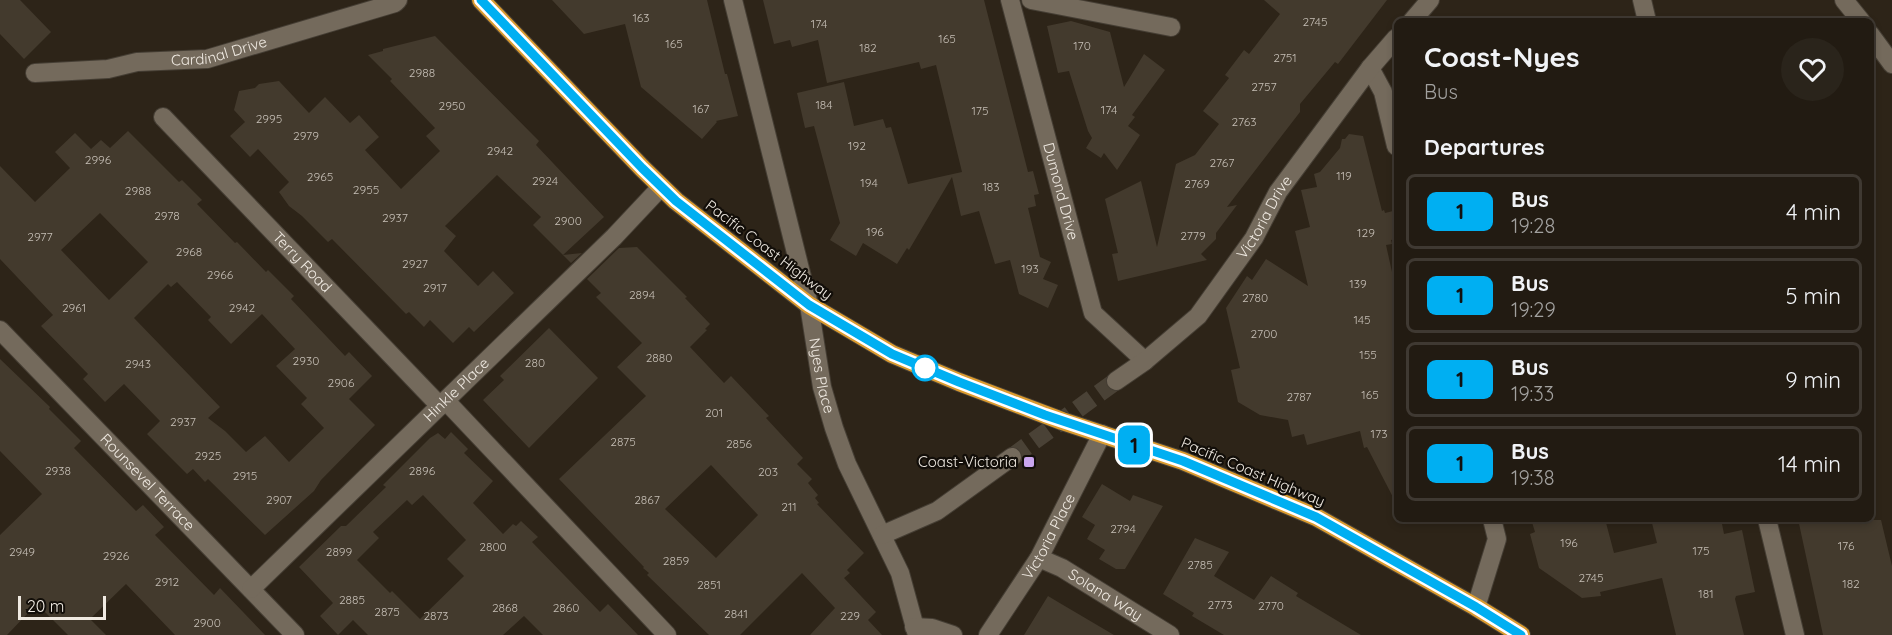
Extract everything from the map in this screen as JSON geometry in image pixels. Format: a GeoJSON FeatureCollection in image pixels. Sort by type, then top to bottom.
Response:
{"type":"FeatureCollection","features":[{"type":"Feature","properties":{"kind":"highway","name":"Pacific Coast Highway"},"geometry":{"type":"LineString","coordinates":[[481,0],[661,187],[692,215],[809,305],[892,354],[998,398],[1183,461],[1316,517],[1476,607],[1521,635]]}},
{"type":"Feature","properties":{"kind":"street","name":"Cardinal Drive"},"geometry":{"type":"LineString","coordinates":[[35,73],[108,69],[137,62],[207,59],[395,3],[398,0]]}},
{"type":"Feature","properties":{"kind":"street","name":"Nyes Place"},"geometry":{"type":"LineString","coordinates":[[733,0],[809,305],[822,387],[847,464],[900,573],[916,631]]}},
{"type":"Feature","properties":{"kind":"street","name":"Dumond Drive"},"geometry":{"type":"LineString","coordinates":[[1010,0],[1093,313],[1145,361]]}},
{"type":"Feature","properties":{"kind":"street"},"geometry":{"type":"LineString","coordinates":[[1031,0],[1171,27]]}},
{"type":"Feature","properties":{"kind":"street"},"geometry":{"type":"LineString","coordinates":[[1415,18],[1430,0]]}},
{"type":"Feature","properties":{"kind":"street"},"geometry":{"type":"LineString","coordinates":[[1642,0],[1646,18]]}},
{"type":"Feature","properties":{"kind":"street"},"geometry":{"type":"LineString","coordinates":[[1844,0],[1859,18]]}},
{"type":"Feature","properties":{"kind":"street"},"geometry":{"type":"LineString","coordinates":[[1874,39],[1892,64]]}},
{"type":"Feature","properties":{"kind":"street","name":"Victoria Drive"},"geometry":{"type":"LineString","coordinates":[[1116,381],[1145,361],[1198,316],[1254,238],[1278,192],[1370,68],[1394,40]]}},
{"type":"Feature","properties":{"kind":"street"},"geometry":{"type":"LineString","coordinates":[[1370,68],[1383,92],[1394,138]]}},
{"type":"Feature","properties":{"kind":"street","name":"Terry Road"},"geometry":{"type":"LineString","coordinates":[[163,117],[667,635]]}},
{"type":"Feature","properties":{"kind":"street","name":"Hinkle Place"},"geometry":{"type":"LineString","coordinates":[[251,589],[614,237],[661,187]]}},
{"type":"Feature","properties":{"kind":"street","name":"Rounsevel Terrace"},"geometry":{"type":"LineString","coordinates":[[0,330],[295,635]]}},
{"type":"Feature","properties":{"kind":"street","name":"Victoria Place"},"geometry":{"type":"LineString","coordinates":[[988,635],[1039,558],[1102,434]]}},
{"type":"Feature","properties":{"kind":"street"},"geometry":{"type":"LineString","coordinates":[[882,534],[937,511],[1012,457]]}},
{"type":"Feature","properties":{"kind":"street"},"geometry":{"type":"LineString","coordinates":[[1476,607],[1497,539],[1493,522]]}},
{"type":"Feature","properties":{"kind":"street"},"geometry":{"type":"LineString","coordinates":[[1768,522],[1795,635]]}},
{"type":"Feature","properties":{"kind":"street","name":"Solana Way"},"geometry":{"type":"LineString","coordinates":[[1039,558],[1062,568],[1170,635]]}},
{"type":"Feature","properties":{"kind":"street"},"geometry":{"type":"LineString","coordinates":[[916,631],[932,628],[953,635]]}},
{"type":"Feature","properties":{"kind":"building"},"geometry":{"type":"Polygon","coordinates":[[[0,0],[20,0],[51,32],[24,59],[0,34],[0,0]]]}},
{"type":"Feature","properties":{"kind":"building"},"geometry":{"type":"Polygon","coordinates":[[[552,0],[707,0],[738,116],[716,121],[702,139],[641,87],[625,24],[584,34],[552,0]]]}},
{"type":"Feature","properties":{"kind":"building"},"geometry":{"type":"Polygon","coordinates":[[[763,0],[984,0],[1028,172],[1033,171],[1039,194],[1034,195],[1036,206],[1028,208],[1040,257],[1051,262],[1043,279],[1058,285],[1048,308],[1019,294],[1010,260],[995,264],[979,211],[961,216],[952,177],[909,250],[907,248],[897,264],[863,243],[856,256],[830,240],[840,223],[814,126],[805,128],[797,93],[844,82],[854,126],[883,119],[886,128],[891,127],[908,184],[962,172],[936,65],[921,69],[919,62],[827,83],[818,40],[792,47],[790,40],[774,44],[763,0]]]}},
{"type":"Feature","properties":{"kind":"building"},"geometry":{"type":"Polygon","coordinates":[[[1264,0],[1387,0],[1338,64],[1335,62],[1300,104],[1300,112],[1227,207],[1237,205],[1216,233],[1216,239],[1201,254],[1207,260],[1118,281],[1112,254],[1118,253],[1105,199],[1141,181],[1157,247],[1176,164],[1195,155],[1219,124],[1203,111],[1229,78],[1225,75],[1244,50],[1249,54],[1280,14],[1264,0]]]}},
{"type":"Feature","properties":{"kind":"building"},"geometry":{"type":"Polygon","coordinates":[[[1071,21],[1110,32],[1124,87],[1144,54],[1165,70],[1132,115],[1135,117],[1128,126],[1140,135],[1117,170],[1104,153],[1101,158],[1086,148],[1092,138],[1069,71],[1058,73],[1047,26],[1071,21]]]}},
{"type":"Feature","properties":{"kind":"building"},"geometry":{"type":"Polygon","coordinates":[[[435,36],[539,141],[536,145],[604,217],[563,255],[533,225],[541,217],[497,175],[445,226],[456,236],[444,251],[478,286],[493,271],[514,293],[474,332],[469,327],[453,343],[430,320],[424,327],[409,312],[406,314],[332,239],[328,242],[289,206],[279,192],[289,182],[258,149],[250,157],[230,136],[245,122],[234,110],[239,91],[255,88],[259,84],[279,81],[309,113],[325,97],[350,123],[359,115],[379,137],[365,150],[401,189],[440,151],[426,136],[435,128],[368,55],[435,36]]]}},
{"type":"Feature","properties":{"kind":"building"},"geometry":{"type":"Polygon","coordinates":[[[128,131],[179,182],[182,180],[202,200],[197,204],[235,243],[237,242],[266,272],[268,270],[294,296],[291,299],[345,356],[349,352],[372,376],[349,399],[375,425],[321,480],[314,491],[265,535],[208,479],[205,482],[193,469],[187,474],[147,434],[160,421],[124,384],[105,402],[83,379],[88,374],[41,326],[53,315],[0,259],[0,166],[35,202],[70,168],[55,152],[75,133],[91,149],[101,140],[110,148],[128,131]],[[100,213],[61,250],[109,300],[148,262],[100,213]],[[177,282],[171,287],[168,284],[134,318],[220,407],[208,418],[246,452],[265,436],[289,462],[324,428],[301,404],[307,398],[276,366],[295,349],[262,314],[231,344],[208,320],[211,317],[177,282]]]}},
{"type":"Feature","properties":{"kind":"building"},"geometry":{"type":"Polygon","coordinates":[[[1349,134],[1363,136],[1382,211],[1384,210],[1385,213],[1393,211],[1394,217],[1394,239],[1391,240],[1392,244],[1386,245],[1394,281],[1394,499],[1367,447],[1364,448],[1360,431],[1307,445],[1304,434],[1292,437],[1288,420],[1260,415],[1238,402],[1231,370],[1240,368],[1226,308],[1247,276],[1252,280],[1266,259],[1308,286],[1295,231],[1310,227],[1301,190],[1317,187],[1314,174],[1320,172],[1340,148],[1342,139],[1349,134]]]}},
{"type":"Feature","properties":{"kind":"building"},"geometry":{"type":"Polygon","coordinates":[[[637,247],[687,297],[685,298],[710,324],[690,347],[724,383],[731,376],[769,416],[766,418],[803,458],[797,464],[812,479],[808,483],[818,495],[815,498],[819,503],[817,504],[864,553],[847,570],[850,573],[844,578],[876,612],[868,620],[882,635],[810,635],[835,608],[802,573],[740,635],[709,635],[647,575],[649,573],[644,567],[559,479],[646,396],[617,367],[642,343],[596,297],[601,293],[587,279],[619,248],[637,247]],[[711,465],[665,509],[716,558],[758,515],[711,465]]]}},
{"type":"Feature","properties":{"kind":"building"},"geometry":{"type":"Polygon","coordinates":[[[582,253],[571,263],[563,255],[582,253]]]}},
{"type":"Feature","properties":{"kind":"building"},"geometry":{"type":"Polygon","coordinates":[[[549,328],[598,378],[529,448],[483,400],[504,380],[500,376],[549,328]]]}},
{"type":"Feature","properties":{"kind":"building"},"geometry":{"type":"Polygon","coordinates":[[[0,359],[50,407],[49,409],[81,441],[74,448],[136,511],[143,505],[164,527],[155,535],[214,595],[220,588],[265,635],[175,635],[126,584],[90,619],[106,635],[68,635],[39,606],[31,614],[29,612],[7,635],[0,635],[0,535],[42,494],[0,451],[0,359]]]}},
{"type":"Feature","properties":{"kind":"building"},"geometry":{"type":"Polygon","coordinates":[[[451,432],[468,449],[464,453],[493,481],[473,503],[503,534],[513,524],[516,526],[521,521],[538,537],[532,542],[600,612],[608,604],[638,635],[543,635],[524,616],[503,635],[368,635],[353,620],[338,635],[320,616],[333,603],[299,567],[386,487],[383,485],[430,438],[438,433],[445,439],[451,432]],[[423,495],[412,505],[407,500],[373,532],[379,538],[357,560],[420,619],[464,576],[447,559],[466,540],[423,495]]]}},
{"type":"Feature","properties":{"kind":"building"},"geometry":{"type":"Polygon","coordinates":[[[1102,484],[1130,501],[1133,495],[1163,506],[1125,569],[1116,569],[1099,559],[1105,550],[1087,539],[1095,525],[1082,517],[1102,484]]]}},
{"type":"Feature","properties":{"kind":"building"},"geometry":{"type":"Polygon","coordinates":[[[1874,520],[1881,520],[1892,566],[1892,635],[1823,635],[1799,522],[1874,522],[1874,520]]]}},
{"type":"Feature","properties":{"kind":"building"},"geometry":{"type":"Polygon","coordinates":[[[1532,522],[1606,522],[1614,553],[1657,543],[1652,522],[1722,522],[1724,534],[1742,530],[1755,592],[1736,596],[1735,599],[1744,635],[1676,635],[1662,578],[1600,592],[1601,596],[1582,598],[1539,568],[1530,534],[1535,532],[1532,522]]]}},
{"type":"Feature","properties":{"kind":"building"},"geometry":{"type":"Polygon","coordinates":[[[1195,538],[1229,552],[1214,576],[1254,600],[1271,576],[1298,593],[1296,596],[1361,635],[1224,635],[1192,616],[1194,613],[1163,594],[1195,538]]]}},
{"type":"Feature","properties":{"kind":"building"},"geometry":{"type":"Polygon","coordinates":[[[1048,596],[1058,602],[1114,635],[1024,635],[1048,596]]]}},
{"type":"Feature","properties":{"kind":"tunnel"},"geometry":{"type":"LineString","coordinates":[[1012,457],[1116,381]]}},
{"type":"Feature","properties":{"kind":"bus line","name":"1"},"geometry":{"type":"LineString","coordinates":[[481,0],[676,201],[809,305],[892,354],[1045,415],[1183,461],[1316,517],[1476,607],[1521,635]]}},
{"type":"Feature","properties":{"kind":"place","name":"Coast-Victoria"},"geometry":{"type":"Point","coordinates":[1029,462]}}]}
